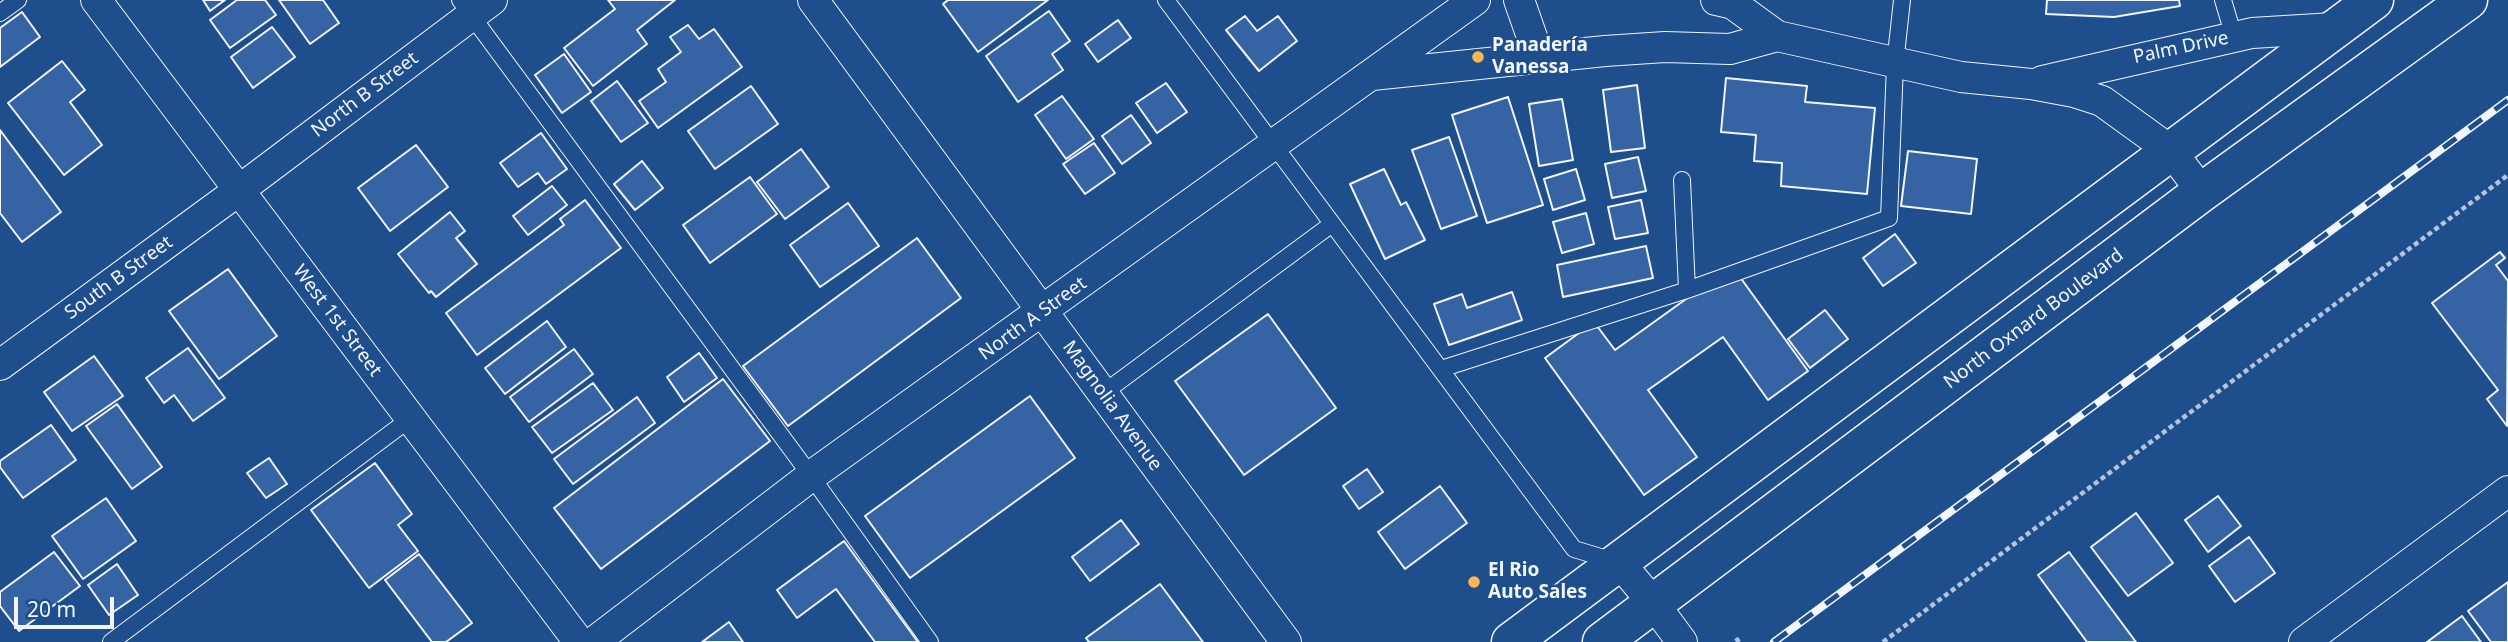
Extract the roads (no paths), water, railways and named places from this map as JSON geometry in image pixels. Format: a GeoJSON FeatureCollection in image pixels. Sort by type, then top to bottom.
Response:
{"type":"FeatureCollection","features":[{"type":"Feature","properties":{"kind":"main road"},"geometry":{"type":"LineString","coordinates":[[1511,642],[2374,0]]}},
{"type":"Feature","properties":{"kind":"main road","name":"North Oxnard Boulevard"},"geometry":{"type":"LineString","coordinates":[[1602,642],[2202,192],[2468,0]]}},
{"type":"Feature","properties":{"kind":"street","name":"West 1st Street"},"geometry":{"type":"LineString","coordinates":[[96,0],[579,642]]}},
{"type":"Feature","properties":{"kind":"street","name":"Magnolia Avenue"},"geometry":{"type":"LineString","coordinates":[[813,0],[1286,642]]}},
{"type":"Feature","properties":{"kind":"street","name":"North A Street"},"geometry":{"type":"LineString","coordinates":[[594,642],[811,477],[1475,0]]}},
{"type":"Feature","properties":{"kind":"street"},"geometry":{"type":"LineString","coordinates":[[1519,0],[1539,57]]}},
{"type":"Feature","properties":{"kind":"street","name":"Palm Drive"},"geometry":{"type":"LineString","coordinates":[[1716,0],[1732,4],[1777,36],[1895,64],[1961,77],[2031,83],[2102,101],[2171,151],[2202,192]]}},
{"type":"Feature","properties":{"kind":"street","name":"North B Street"},"geometry":{"type":"LineString","coordinates":[[238,191],[474,5]]}},
{"type":"Feature","properties":{"kind":"street","name":"Palm Drive"},"geometry":{"type":"LineString","coordinates":[[2031,83],[2234,37],[2334,28]]}},
{"type":"Feature","properties":{"kind":"street","name":"Palm Drive"},"geometry":{"type":"LineString","coordinates":[[1371,75],[1665,47],[1730,49],[1777,36]]}},
{"type":"Feature","properties":{"kind":"street","name":"South B Street"},"geometry":{"type":"LineString","coordinates":[[0,365],[238,191]]}},
{"type":"Feature","properties":{"kind":"street"},"geometry":{"type":"LineString","coordinates":[[2304,642],[2508,491]]}},
{"type":"Feature","properties":{"kind":"street"},"geometry":{"type":"LineString","coordinates":[[1620,563],[1682,642]]}},
{"type":"Feature","properties":{"kind":"lane"},"geometry":{"type":"LineString","coordinates":[[0,13],[18,0]]}},
{"type":"Feature","properties":{"kind":"lane"},"geometry":{"type":"LineString","coordinates":[[1166,0],[1574,549],[1620,563]]}},
{"type":"Feature","properties":{"kind":"lane"},"geometry":{"type":"LineString","coordinates":[[1441,369],[1687,290],[1889,218],[1895,64],[1902,0]]}},
{"type":"Feature","properties":{"kind":"lane"},"geometry":{"type":"LineString","coordinates":[[2223,0],[2234,37]]}},
{"type":"Feature","properties":{"kind":"lane"},"geometry":{"type":"LineString","coordinates":[[474,5],[930,642]]}},
{"type":"Feature","properties":{"kind":"lane"},"geometry":{"type":"LineString","coordinates":[[1682,180],[1687,290]]}},
{"type":"Feature","properties":{"kind":"lane"},"geometry":{"type":"LineString","coordinates":[[1102,394],[1332,224]]}},
{"type":"Feature","properties":{"kind":"lane"},"geometry":{"type":"LineString","coordinates":[[111,642],[411,418]]}},
{"type":"Feature","properties":{"kind":"railway"},"geometry":{"type":"LineString","coordinates":[[1774,642],[2508,100]]}},
{"type":"Feature","properties":{"kind":"place","name":"Panadería Vanessa"},"geometry":{"type":"Point","coordinates":[1478,57]}},
{"type":"Feature","properties":{"kind":"place","name":"El Rio Auto Sales"},"geometry":{"type":"Point","coordinates":[1474,582]}}]}
